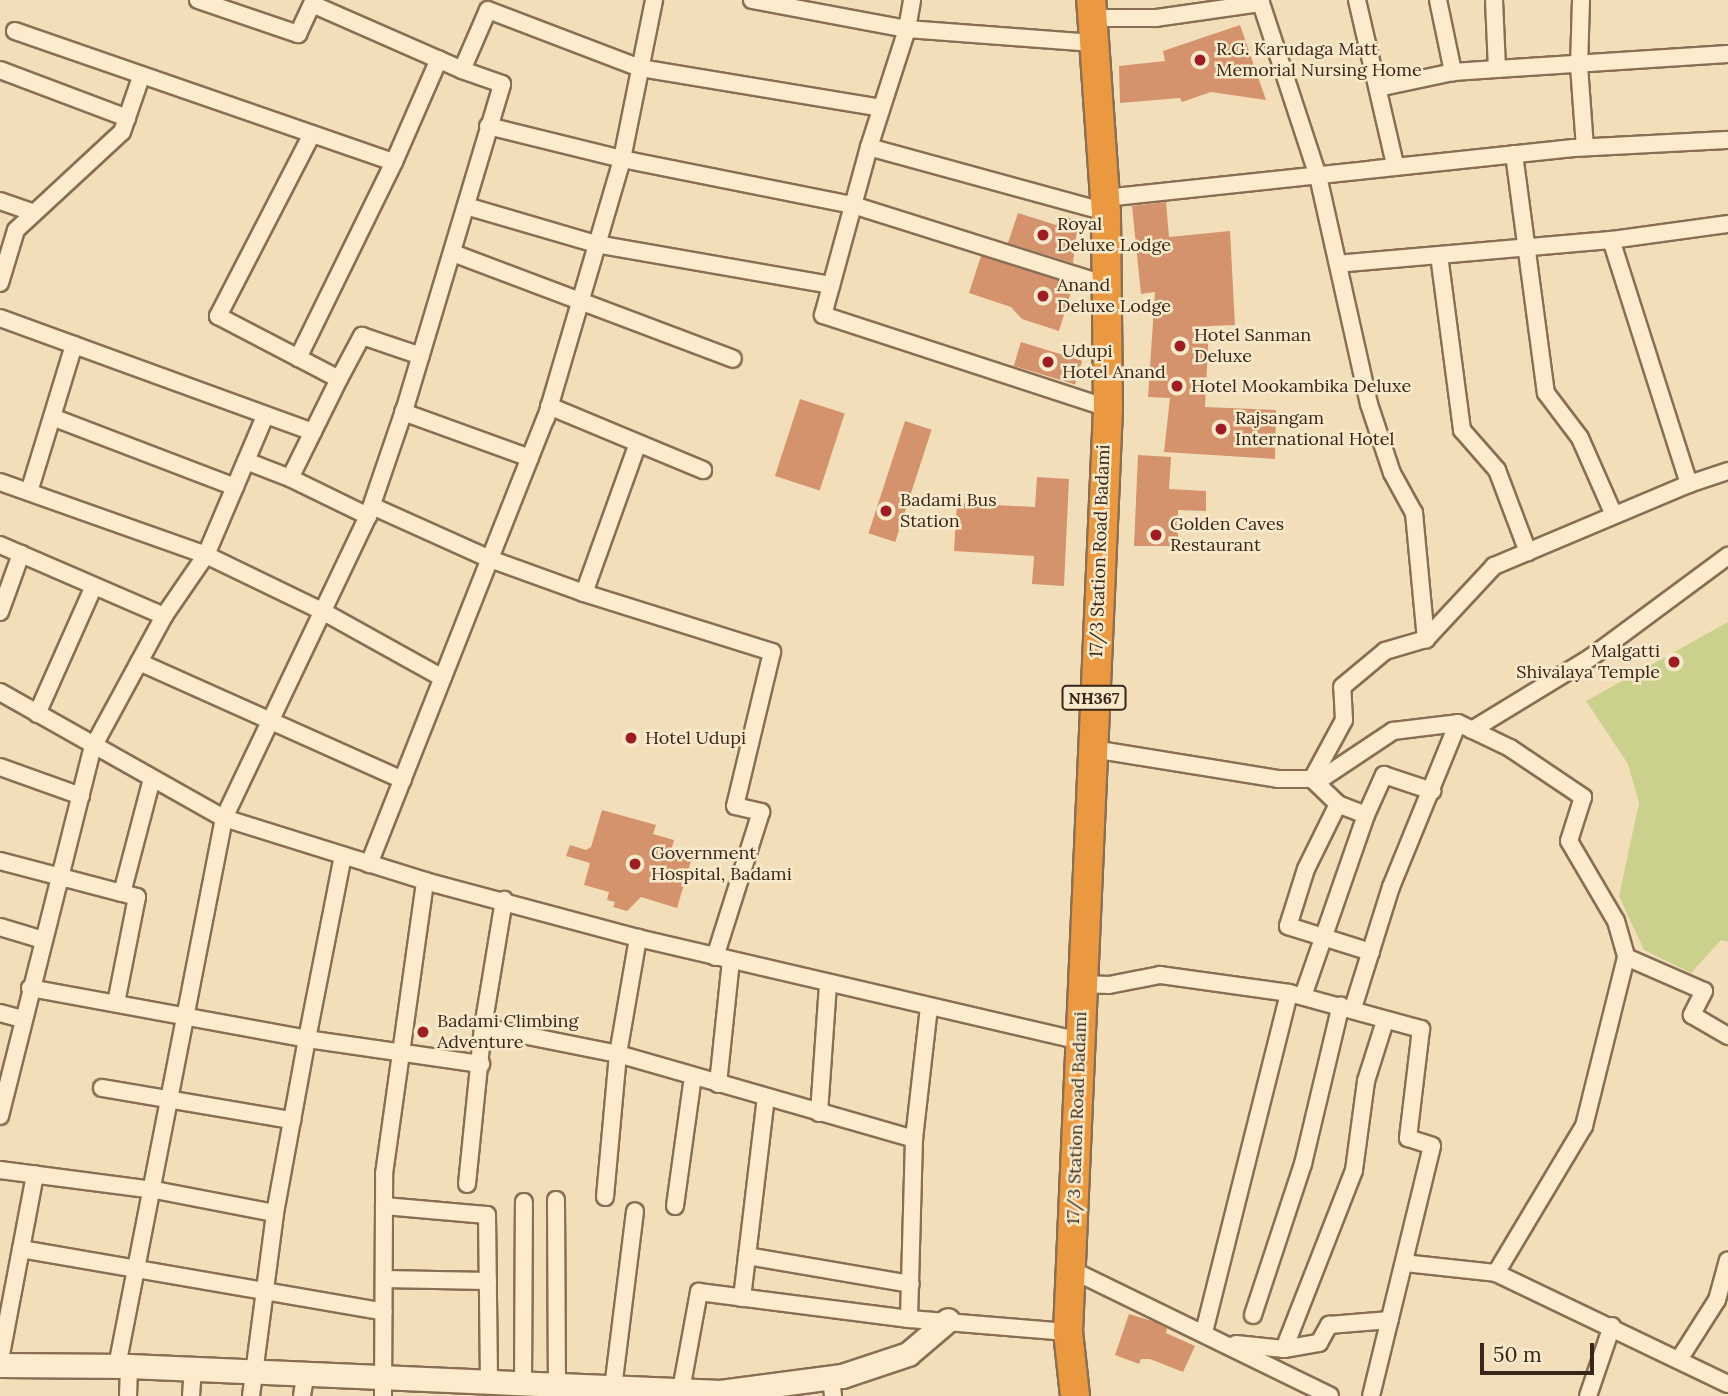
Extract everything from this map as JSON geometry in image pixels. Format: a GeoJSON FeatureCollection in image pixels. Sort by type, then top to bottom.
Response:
{"type":"FeatureCollection","features":[{"type":"Feature","properties":{"kind":"highway","name":"17/3 Station Road Badami"},"geometry":{"type":"LineString","coordinates":[[1075,1396],[1068,1332],[1108,408],[1105,205],[1092,21]]}},
{"type":"Feature","properties":{"kind":"street"},"geometry":{"type":"LineString","coordinates":[[128,1396],[123,1366],[138,1268],[224,818],[370,511],[453,253],[502,84],[462,70],[312,4],[298,34],[198,0]]}},
{"type":"Feature","properties":{"kind":"street"},"geometry":{"type":"LineString","coordinates":[[369,864],[549,406],[622,159],[654,0]]}},
{"type":"Feature","properties":{"kind":"street"},"geometry":{"type":"LineString","coordinates":[[752,0],[789,4],[907,29],[1156,18],[1261,1],[1318,176],[1369,404],[1392,473],[1414,513],[1426,639]]}},
{"type":"Feature","properties":{"kind":"street"},"geometry":{"type":"LineString","coordinates":[[912,0],[907,29],[869,147],[823,315],[1108,408]]}},
{"type":"Feature","properties":{"kind":"street"},"geometry":{"type":"LineString","coordinates":[[1357,0],[1395,165]]}},
{"type":"Feature","properties":{"kind":"street"},"geometry":{"type":"LineString","coordinates":[[1438,0],[1453,72]]}},
{"type":"Feature","properties":{"kind":"street"},"geometry":{"type":"LineString","coordinates":[[1494,0],[1497,69]]}},
{"type":"Feature","properties":{"kind":"street"},"geometry":{"type":"LineString","coordinates":[[1581,0],[1579,65],[1584,147]]}},
{"type":"Feature","properties":{"kind":"street"},"geometry":{"type":"LineString","coordinates":[[462,70],[488,9],[640,68],[881,108]]}},
{"type":"Feature","properties":{"kind":"street"},"geometry":{"type":"LineString","coordinates":[[15,31],[141,78],[394,162]]}},
{"type":"Feature","properties":{"kind":"street"},"geometry":{"type":"LineString","coordinates":[[1378,88],[1453,72],[1728,54]]}},
{"type":"Feature","properties":{"kind":"street"},"geometry":{"type":"LineString","coordinates":[[298,358],[394,162],[439,59]]}},
{"type":"Feature","properties":{"kind":"street"},"geometry":{"type":"LineString","coordinates":[[0,70],[127,118]]}},
{"type":"Feature","properties":{"kind":"street"},"geometry":{"type":"LineString","coordinates":[[0,283],[16,229],[122,132],[141,78]]}},
{"type":"Feature","properties":{"kind":"street"},"geometry":{"type":"LineString","coordinates":[[488,126],[622,159],[853,205],[1107,285]]}},
{"type":"Feature","properties":{"kind":"street"},"geometry":{"type":"LineString","coordinates":[[313,134],[218,316],[339,379]]}},
{"type":"Feature","properties":{"kind":"street"},"geometry":{"type":"LineString","coordinates":[[869,147],[1105,205],[1395,165],[1584,147],[1728,140]]}},
{"type":"Feature","properties":{"kind":"street"},"geometry":{"type":"LineString","coordinates":[[1514,154],[1546,393],[1580,438],[1614,515]]}},
{"type":"Feature","properties":{"kind":"street"},"geometry":{"type":"LineString","coordinates":[[0,201],[34,213]]}},
{"type":"Feature","properties":{"kind":"street"},"geometry":{"type":"LineString","coordinates":[[466,206],[596,244],[831,285]]}},
{"type":"Feature","properties":{"kind":"street"},"geometry":{"type":"LineString","coordinates":[[1338,264],[1611,240],[1728,224]]}},
{"type":"Feature","properties":{"kind":"street"},"geometry":{"type":"LineString","coordinates":[[1611,240],[1689,484]]}},
{"type":"Feature","properties":{"kind":"street"},"geometry":{"type":"LineString","coordinates":[[453,253],[733,359]]}},
{"type":"Feature","properties":{"kind":"street"},"geometry":{"type":"LineString","coordinates":[[1439,255],[1462,430],[1497,470],[1528,552]]}},
{"type":"Feature","properties":{"kind":"street"},"geometry":{"type":"LineString","coordinates":[[0,318],[313,432]]}},
{"type":"Feature","properties":{"kind":"street"},"geometry":{"type":"LineString","coordinates":[[290,478],[362,336],[421,356]]}},
{"type":"Feature","properties":{"kind":"street"},"geometry":{"type":"LineString","coordinates":[[29,492],[74,345]]}},
{"type":"Feature","properties":{"kind":"street"},"geometry":{"type":"LineString","coordinates":[[549,406],[703,470]]}},
{"type":"Feature","properties":{"kind":"street"},"geometry":{"type":"LineString","coordinates":[[403,412],[530,458]]}},
{"type":"Feature","properties":{"kind":"street"},"geometry":{"type":"LineString","coordinates":[[0,1116],[3,1090],[93,747],[164,616],[206,555],[265,416]]}},
{"type":"Feature","properties":{"kind":"street"},"geometry":{"type":"LineString","coordinates":[[52,417],[235,487]]}},
{"type":"Feature","properties":{"kind":"street"},"geometry":{"type":"LineString","coordinates":[[584,593],[638,443]]}},
{"type":"Feature","properties":{"kind":"street"},"geometry":{"type":"LineString","coordinates":[[246,461],[490,559],[584,593],[772,652],[735,806],[761,812],[723,959],[718,1084]]}},
{"type":"Feature","properties":{"kind":"street"},"geometry":{"type":"LineString","coordinates":[[1312,779],[1344,720],[1342,687],[1385,651],[1426,639],[1494,566],[1689,484],[1728,471]]}},
{"type":"Feature","properties":{"kind":"street"},"geometry":{"type":"LineString","coordinates":[[0,482],[206,555],[322,611],[443,678]]}},
{"type":"Feature","properties":{"kind":"street"},"geometry":{"type":"LineString","coordinates":[[0,545],[164,616]]}},
{"type":"Feature","properties":{"kind":"street"},"geometry":{"type":"LineString","coordinates":[[0,612],[21,554]]}},
{"type":"Feature","properties":{"kind":"street"},"geometry":{"type":"LineString","coordinates":[[1093,749],[1279,779],[1321,779],[1393,731],[1465,726],[1590,658],[1728,556]]}},
{"type":"Feature","properties":{"kind":"street"},"geometry":{"type":"LineString","coordinates":[[37,714],[94,586]]}},
{"type":"Feature","properties":{"kind":"street"},"geometry":{"type":"LineString","coordinates":[[139,662],[402,780]]}},
{"type":"Feature","properties":{"kind":"street"},"geometry":{"type":"LineString","coordinates":[[0,692],[93,747],[224,818],[425,881],[505,900],[638,938],[1079,1041]]}},
{"type":"Feature","properties":{"kind":"street"},"geometry":{"type":"LineString","coordinates":[[1253,1315],[1303,1164],[1347,1006],[1371,952],[1391,887],[1432,791],[1465,726]]}},
{"type":"Feature","properties":{"kind":"street"},"geometry":{"type":"LineString","coordinates":[[1465,726],[1510,748],[1583,797],[1569,841],[1616,920],[1626,957],[1584,1126],[1496,1273]]}},
{"type":"Feature","properties":{"kind":"street"},"geometry":{"type":"LineString","coordinates":[[0,768],[80,796]]}},
{"type":"Feature","properties":{"kind":"street"},"geometry":{"type":"LineString","coordinates":[[1204,1332],[1296,995],[1325,934],[1366,814],[1384,775],[1432,791]]}},
{"type":"Feature","properties":{"kind":"street"},"geometry":{"type":"LineString","coordinates":[[122,893],[152,779]]}},
{"type":"Feature","properties":{"kind":"street"},"geometry":{"type":"LineString","coordinates":[[1312,779],[1338,804],[1366,814]]}},
{"type":"Feature","properties":{"kind":"street"},"geometry":{"type":"LineString","coordinates":[[1338,804],[1306,869],[1288,926],[1325,934],[1371,952]]}},
{"type":"Feature","properties":{"kind":"street"},"geometry":{"type":"LineString","coordinates":[[253,1385],[275,1213],[343,855]]}},
{"type":"Feature","properties":{"kind":"street"},"geometry":{"type":"LineString","coordinates":[[0,861],[58,880],[136,897],[116,1003]]}},
{"type":"Feature","properties":{"kind":"street"},"geometry":{"type":"LineString","coordinates":[[384,1388],[384,1206],[398,1055],[425,881]]}},
{"type":"Feature","properties":{"kind":"street"},"geometry":{"type":"LineString","coordinates":[[467,1184],[483,1027],[505,900]]}},
{"type":"Feature","properties":{"kind":"street"},"geometry":{"type":"LineString","coordinates":[[0,927],[43,940]]}},
{"type":"Feature","properties":{"kind":"street"},"geometry":{"type":"LineString","coordinates":[[605,1197],[618,1054],[638,938]]}},
{"type":"Feature","properties":{"kind":"street"},"geometry":{"type":"LineString","coordinates":[[1626,957],[1704,991],[1692,1015],[1728,1036]]}},
{"type":"Feature","properties":{"kind":"street"},"geometry":{"type":"LineString","coordinates":[[1082,984],[1109,985],[1160,975],[1296,995],[1347,1006],[1385,1021],[1421,1029],[1409,1138],[1432,1146],[1371,1396]]}},
{"type":"Feature","properties":{"kind":"street"},"geometry":{"type":"LineString","coordinates":[[819,1113],[828,984]]}},
{"type":"Feature","properties":{"kind":"street"},"geometry":{"type":"LineString","coordinates":[[30,988],[398,1055],[481,1064]]}},
{"type":"Feature","properties":{"kind":"street"},"geometry":{"type":"LineString","coordinates":[[909,1319],[914,1139],[929,1007]]}},
{"type":"Feature","properties":{"kind":"street"},"geometry":{"type":"LineString","coordinates":[[0,1013],[22,1019]]}},
{"type":"Feature","properties":{"kind":"street"},"geometry":{"type":"LineString","coordinates":[[1284,1349],[1354,1170],[1366,1081],[1385,1021]]}},
{"type":"Feature","properties":{"kind":"street"},"geometry":{"type":"LineString","coordinates":[[483,1027],[618,1054],[914,1139]]}},
{"type":"Feature","properties":{"kind":"street"},"geometry":{"type":"LineString","coordinates":[[675,1206],[693,1076]]}},
{"type":"Feature","properties":{"kind":"street"},"geometry":{"type":"LineString","coordinates":[[102,1088],[292,1120]]}},
{"type":"Feature","properties":{"kind":"street"},"geometry":{"type":"LineString","coordinates":[[742,1298],[766,1098]]}},
{"type":"Feature","properties":{"kind":"street"},"geometry":{"type":"LineString","coordinates":[[0,1170],[155,1190],[275,1213]]}},
{"type":"Feature","properties":{"kind":"street"},"geometry":{"type":"LineString","coordinates":[[35,1174],[0,1362],[193,1370],[253,1385],[384,1388],[523,1385],[558,1391],[613,1388],[720,1392],[832,1388],[908,1354],[948,1320]]}},
{"type":"Feature","properties":{"kind":"street"},"geometry":{"type":"LineString","coordinates":[[556,1200],[558,1391]]}},
{"type":"Feature","properties":{"kind":"street"},"geometry":{"type":"LineString","coordinates":[[523,1385],[524,1202]]}},
{"type":"Feature","properties":{"kind":"street"},"geometry":{"type":"LineString","coordinates":[[384,1206],[487,1214],[488,1281],[479,1388]]}},
{"type":"Feature","properties":{"kind":"street"},"geometry":{"type":"LineString","coordinates":[[613,1388],[635,1211]]}},
{"type":"Feature","properties":{"kind":"street"},"geometry":{"type":"LineString","coordinates":[[21,1249],[384,1312]]}},
{"type":"Feature","properties":{"kind":"street"},"geometry":{"type":"LineString","coordinates":[[747,1255],[911,1284]]}},
{"type":"Feature","properties":{"kind":"street"},"geometry":{"type":"LineString","coordinates":[[1680,1358],[1717,1300],[1728,1260]]}},
{"type":"Feature","properties":{"kind":"street"},"geometry":{"type":"LineString","coordinates":[[1404,1263],[1496,1273],[1680,1358],[1728,1384]]}},
{"type":"Feature","properties":{"kind":"street"},"geometry":{"type":"LineString","coordinates":[[1072,1270],[1204,1332],[1219,1343],[1330,1396]]}},
{"type":"Feature","properties":{"kind":"street"},"geometry":{"type":"LineString","coordinates":[[384,1279],[488,1281]]}},
{"type":"Feature","properties":{"kind":"street"},"geometry":{"type":"LineString","coordinates":[[681,1391],[699,1292],[909,1319],[948,1320],[1068,1332]]}},
{"type":"Feature","properties":{"kind":"street"},"geometry":{"type":"LineString","coordinates":[[1219,1343],[1284,1349],[1319,1343],[1329,1325],[1390,1320]]}},
{"type":"Feature","properties":{"kind":"street"},"geometry":{"type":"LineString","coordinates":[[1588,1396],[1612,1326]]}},
{"type":"Feature","properties":{"kind":"street"},"geometry":{"type":"LineString","coordinates":[[191,1396],[193,1370]]}},
{"type":"Feature","properties":{"kind":"green space"},"geometry":{"type":"Polygon","coordinates":[[[1728,622],[1728,942],[1721,940],[1691,973],[1644,950],[1619,896],[1639,803],[1628,764],[1586,701],[1728,622]]]}},
{"type":"Feature","properties":{"kind":"building"},"geometry":{"type":"Polygon","coordinates":[[[1240,25],[1266,100],[1211,92],[1182,102],[1180,98],[1120,103],[1119,66],[1165,61],[1163,51],[1240,25]]]}},
{"type":"Feature","properties":{"kind":"building"},"geometry":{"type":"Polygon","coordinates":[[[1166,202],[1169,237],[1230,231],[1235,325],[1209,326],[1205,407],[1276,410],[1275,459],[1164,452],[1170,398],[1148,397],[1155,292],[1141,294],[1132,206],[1166,202]]]}},
{"type":"Feature","properties":{"kind":"building","name":"Royal Deluxe Lodge"},"geometry":{"type":"Polygon","coordinates":[[[1018,213],[1056,225],[1060,215],[1078,221],[1073,263],[1008,243],[1018,213]]]}},
{"type":"Feature","properties":{"kind":"building"},"geometry":{"type":"Polygon","coordinates":[[[981,256],[1073,285],[1059,331],[1022,319],[1011,307],[969,293],[981,256]]]}},
{"type":"Feature","properties":{"kind":"building","name":"Udupi Hotel Anand"},"geometry":{"type":"Polygon","coordinates":[[[1021,342],[1082,361],[1075,385],[1014,366],[1021,342]]]}},
{"type":"Feature","properties":{"kind":"building"},"geometry":{"type":"Polygon","coordinates":[[[800,399],[845,414],[820,491],[775,476],[800,399]]]}},
{"type":"Feature","properties":{"kind":"building"},"geometry":{"type":"Polygon","coordinates":[[[905,421],[932,430],[895,542],[869,533],[905,421]]]}},
{"type":"Feature","properties":{"kind":"building"},"geometry":{"type":"Polygon","coordinates":[[[1138,455],[1171,457],[1169,489],[1206,491],[1206,511],[1178,510],[1178,546],[1134,546],[1138,455]]]}},
{"type":"Feature","properties":{"kind":"building"},"geometry":{"type":"Polygon","coordinates":[[[1037,477],[1069,479],[1064,586],[1032,584],[1034,556],[954,551],[957,503],[1035,507],[1037,477]]]}},
{"type":"Feature","properties":{"kind":"building"},"geometry":{"type":"Polygon","coordinates":[[[602,810],[656,825],[653,834],[674,840],[670,855],[691,861],[677,908],[641,897],[627,911],[613,907],[615,902],[607,900],[609,892],[584,885],[590,863],[566,856],[570,845],[586,850],[591,847],[602,810]]]}},
{"type":"Feature","properties":{"kind":"building"},"geometry":{"type":"Polygon","coordinates":[[[1129,1314],[1155,1322],[1167,1328],[1166,1333],[1195,1346],[1183,1372],[1150,1359],[1141,1359],[1139,1364],[1115,1355],[1129,1314]]]}},
{"type":"Feature","properties":{"kind":"place","name":"R.G. Karudaga Matt Memorial Nursing Home"},"geometry":{"type":"Point","coordinates":[1200,60]}},
{"type":"Feature","properties":{"kind":"place","name":"Royal Deluxe Lodge"},"geometry":{"type":"Point","coordinates":[1043,235]}},
{"type":"Feature","properties":{"kind":"place","name":"Anand Deluxe Lodge"},"geometry":{"type":"Point","coordinates":[1043,296]}},
{"type":"Feature","properties":{"kind":"place","name":"Hotel Sanman Deluxe"},"geometry":{"type":"Point","coordinates":[1180,346]}},
{"type":"Feature","properties":{"kind":"place","name":"Udupi Hotel Anand"},"geometry":{"type":"Point","coordinates":[1048,362]}},
{"type":"Feature","properties":{"kind":"place","name":"Hotel Mookambika Deluxe"},"geometry":{"type":"Point","coordinates":[1177,386]}},
{"type":"Feature","properties":{"kind":"place","name":"Rajsangam International Hotel"},"geometry":{"type":"Point","coordinates":[1221,429]}},
{"type":"Feature","properties":{"kind":"place","name":"Badami Bus Station"},"geometry":{"type":"Point","coordinates":[886,511]}},
{"type":"Feature","properties":{"kind":"place","name":"Golden Caves Restaurant"},"geometry":{"type":"Point","coordinates":[1156,535]}},
{"type":"Feature","properties":{"kind":"place","name":"Malgatti Shivalaya Temple"},"geometry":{"type":"Point","coordinates":[1674,662]}},
{"type":"Feature","properties":{"kind":"place","name":"Hotel Udupi"},"geometry":{"type":"Point","coordinates":[631,738]}},
{"type":"Feature","properties":{"kind":"place","name":"Government Hospital, Badami"},"geometry":{"type":"Point","coordinates":[635,864]}},
{"type":"Feature","properties":{"kind":"place","name":"Badami Climbing Adventure"},"geometry":{"type":"Point","coordinates":[423,1032]}}]}
